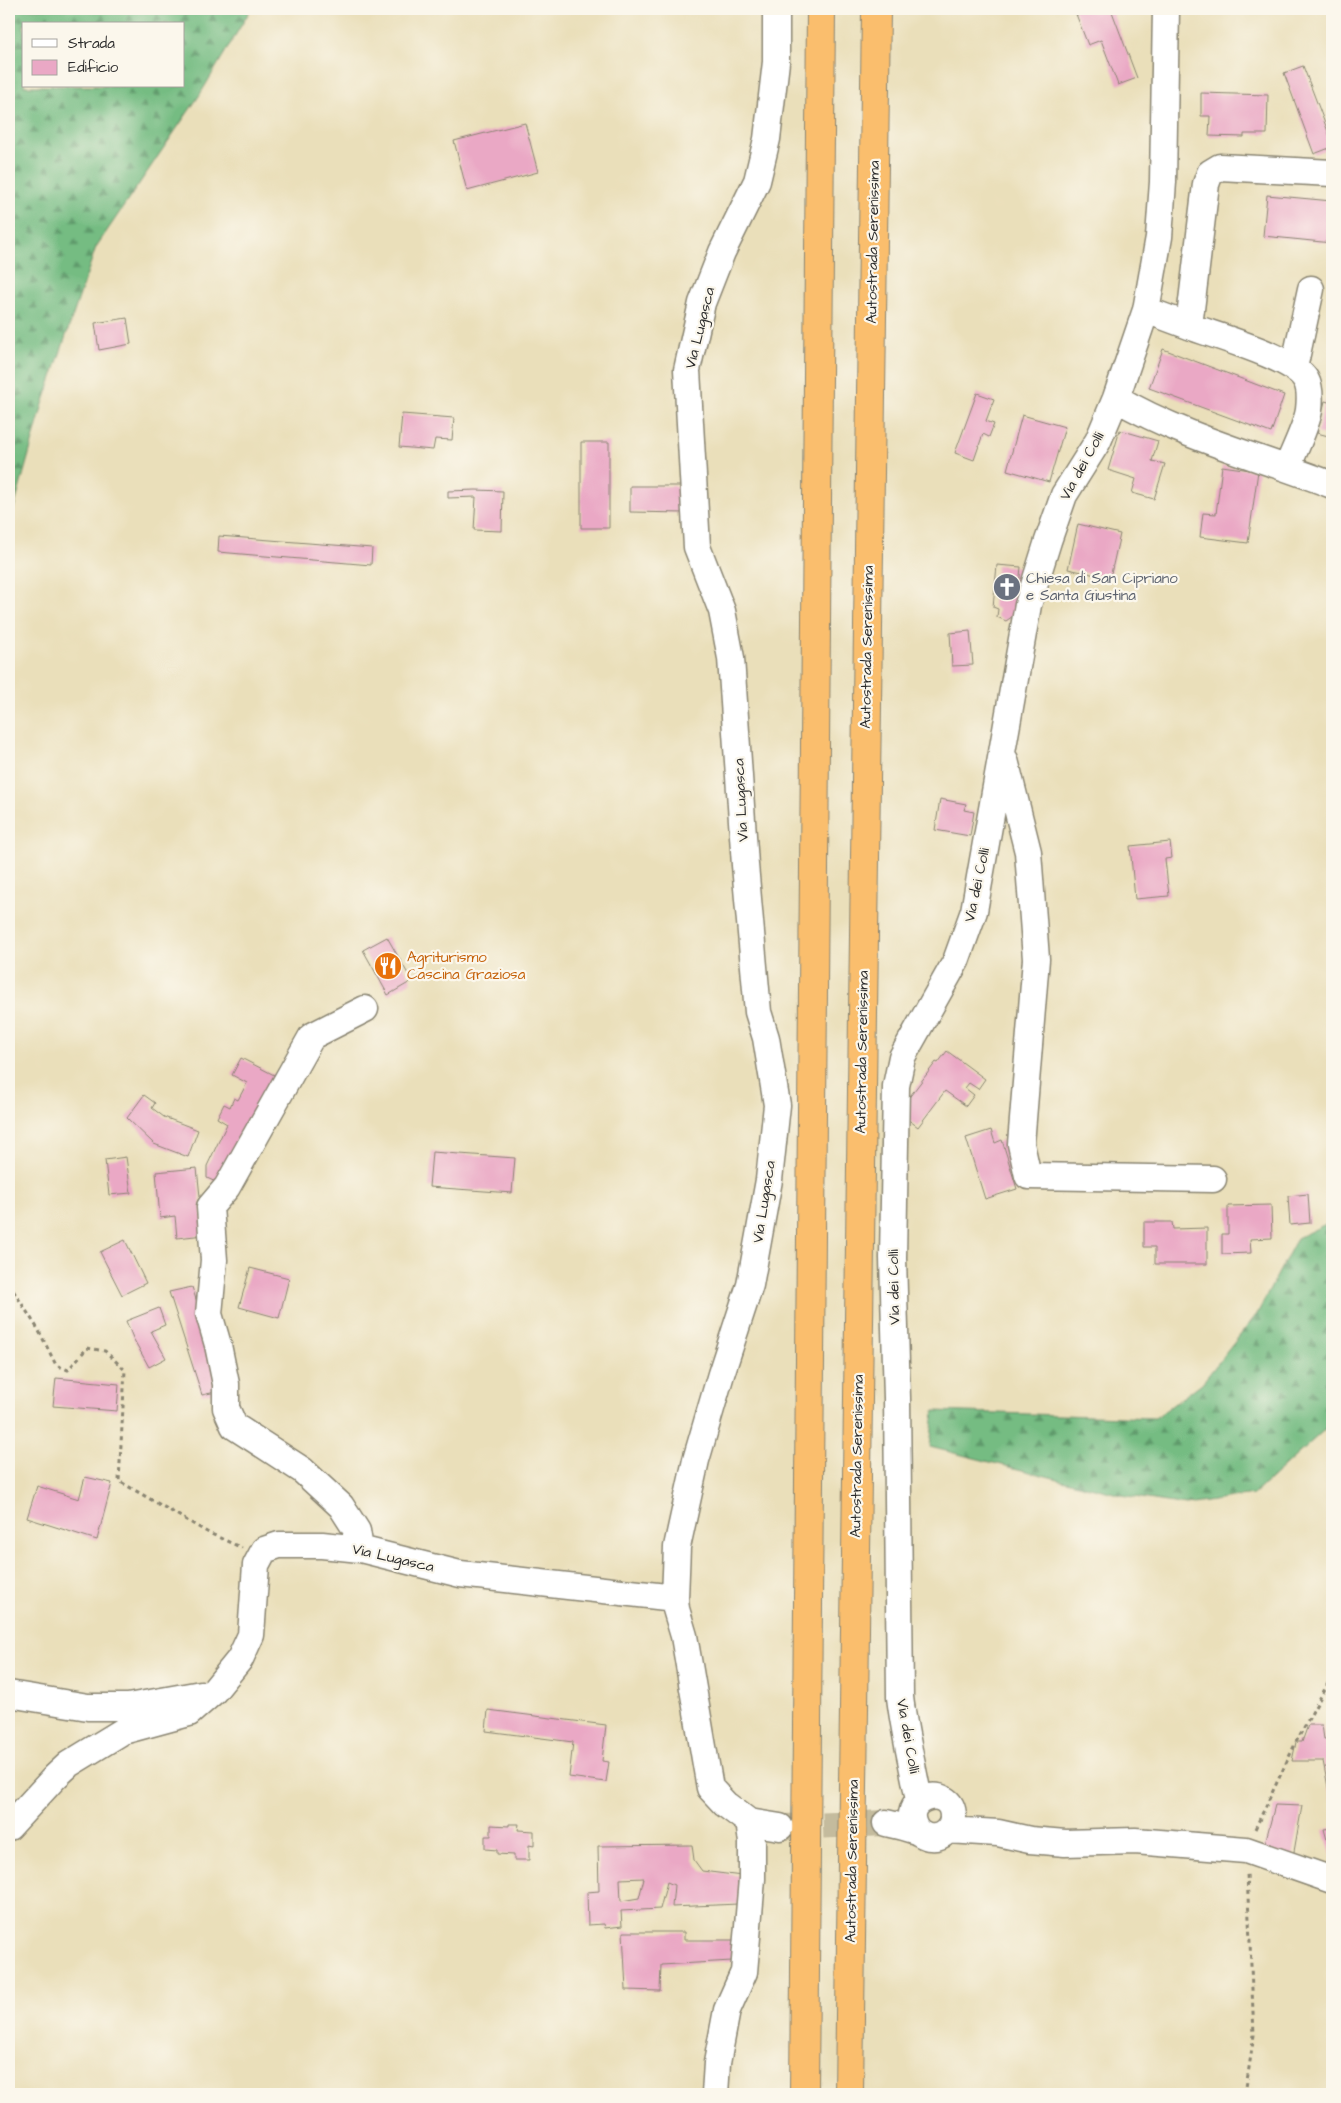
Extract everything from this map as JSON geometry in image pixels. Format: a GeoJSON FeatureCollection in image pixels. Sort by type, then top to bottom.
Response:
{"type":"FeatureCollection","features":[{"type":"Feature","properties":{"kind":"highway"},"geometry":{"type":"LineString","coordinates":[[804,2094],[821,9]]}},
{"type":"Feature","properties":{"kind":"highway","name":"Autostrada Serenissima"},"geometry":{"type":"LineString","coordinates":[[849,2094],[876,9]]}},
{"type":"Feature","properties":{"kind":"street","name":"Via Lugasca"},"geometry":{"type":"LineString","coordinates":[[749,1822],[725,1804],[710,1788],[684,1636],[676,1609],[675,1598],[677,1547],[696,1460],[750,1285],[769,1180],[777,1105],[766,1038],[758,1012],[745,865],[731,658],[722,612],[697,547],[688,370],[702,303],[722,252],[757,181],[767,139],[776,62],[776,9]]}},
{"type":"Feature","properties":{"kind":"street","name":"Via dei Colli"},"geometry":{"type":"LineString","coordinates":[[1166,9],[1163,182],[1159,237],[1146,310],[1116,398],[1098,441],[1064,495],[1048,541],[1028,605],[974,911],[956,961],[902,1057],[896,1086],[893,1258],[897,1398],[900,1697],[903,1724],[912,1759],[931,1814],[1030,1840],[1065,1843],[1136,1841],[1246,1850]]}},
{"type":"Feature","properties":{"kind":"street"},"geometry":{"type":"LineString","coordinates":[[1188,326],[1206,184],[1210,173],[1220,167],[1332,173]]}},
{"type":"Feature","properties":{"kind":"street"},"geometry":{"type":"LineString","coordinates":[[1294,368],[1311,289]]}},
{"type":"Feature","properties":{"kind":"street"},"geometry":{"type":"LineString","coordinates":[[1146,310],[1278,358],[1294,368],[1306,380],[1309,390],[1308,413],[1287,468]]}},
{"type":"Feature","properties":{"kind":"street"},"geometry":{"type":"LineString","coordinates":[[1116,398],[1133,408],[1197,436],[1332,485]]}},
{"type":"Feature","properties":{"kind":"street"},"geometry":{"type":"LineString","coordinates":[[1003,749],[1028,852],[1036,959],[1021,1144],[1028,1176],[1214,1179]]}},
{"type":"Feature","properties":{"kind":"street"},"geometry":{"type":"LineString","coordinates":[[360,1549],[357,1531],[341,1506],[302,1470],[234,1426],[226,1408],[226,1384],[209,1314],[214,1260],[210,1206],[227,1187],[312,1036],[365,1009]]}},
{"type":"Feature","properties":{"kind":"street","name":"Via Lugasca"},"geometry":{"type":"LineString","coordinates":[[261,1556],[264,1550],[279,1544],[322,1545],[360,1549],[460,1574],[675,1598]]}},
{"type":"Feature","properties":{"kind":"street"},"geometry":{"type":"LineString","coordinates":[[9,1828],[55,1776],[69,1764],[123,1732],[189,1713],[214,1691],[240,1659],[251,1635],[256,1565],[261,1556]]}},
{"type":"Feature","properties":{"kind":"street"},"geometry":{"type":"LineString","coordinates":[[9,1694],[88,1707],[128,1707],[214,1691]]}},
{"type":"Feature","properties":{"kind":"street"},"geometry":{"type":"LineString","coordinates":[[716,2094],[717,2063],[727,2010],[744,1972],[752,1879],[752,1842],[749,1822],[780,1827]]}},
{"type":"Feature","properties":{"kind":"street"},"geometry":{"type":"LineString","coordinates":[[1246,1850],[1332,1880]]}},
{"type":"Feature","properties":{"kind":"path"},"geometry":{"type":"LineString","coordinates":[[9,1284],[38,1329],[56,1365],[68,1370],[87,1348],[105,1351],[125,1370],[119,1481],[206,1532],[261,1556]]}},
{"type":"Feature","properties":{"kind":"path"},"geometry":{"type":"LineString","coordinates":[[1245,2094],[1254,2035],[1246,1850],[1296,1742],[1332,1676]]}},
{"type":"Feature","properties":{"kind":"green space"},"geometry":{"type":"Polygon","coordinates":[[[9,9],[251,9],[199,96],[96,247],[43,404],[9,526],[9,9]]]}},
{"type":"Feature","properties":{"kind":"green space"},"geometry":{"type":"Polygon","coordinates":[[[1332,1221],[1332,1423],[1253,1495],[1186,1505],[1122,1495],[930,1447],[934,1411],[1155,1418],[1202,1383],[1257,1314],[1297,1238],[1332,1221]]]}},
{"type":"Feature","properties":{"kind":"building"},"geometry":{"type":"Polygon","coordinates":[[[1074,9],[1092,9],[1093,12],[1100,9],[1111,9],[1137,78],[1118,85],[1101,40],[1088,45],[1074,9]]]}},
{"type":"Feature","properties":{"kind":"building"},"geometry":{"type":"Polygon","coordinates":[[[1303,66],[1332,142],[1332,147],[1314,154],[1284,73],[1303,66]]]}},
{"type":"Feature","properties":{"kind":"building"},"geometry":{"type":"Polygon","coordinates":[[[1201,93],[1268,95],[1267,134],[1244,134],[1244,137],[1209,136],[1210,116],[1201,116],[1201,93]]]}},
{"type":"Feature","properties":{"kind":"building"},"geometry":{"type":"Polygon","coordinates":[[[525,123],[538,172],[467,191],[454,141],[525,123]]]}},
{"type":"Feature","properties":{"kind":"building"},"geometry":{"type":"Polygon","coordinates":[[[1267,195],[1332,201],[1332,243],[1263,236],[1267,195]]]}},
{"type":"Feature","properties":{"kind":"building"},"geometry":{"type":"Polygon","coordinates":[[[127,318],[131,344],[99,350],[95,323],[127,318]]]}},
{"type":"Feature","properties":{"kind":"building"},"geometry":{"type":"Polygon","coordinates":[[[1163,349],[1284,395],[1271,433],[1149,388],[1163,349]]]}},
{"type":"Feature","properties":{"kind":"building"},"geometry":{"type":"Polygon","coordinates":[[[977,393],[994,399],[986,421],[994,424],[989,437],[983,434],[974,460],[955,453],[977,393]]]}},
{"type":"Feature","properties":{"kind":"building"},"geometry":{"type":"Polygon","coordinates":[[[1325,401],[1332,403],[1332,437],[1317,433],[1325,401]]]}},
{"type":"Feature","properties":{"kind":"building"},"geometry":{"type":"Polygon","coordinates":[[[402,414],[454,418],[452,440],[435,439],[433,450],[399,447],[402,414]]]}},
{"type":"Feature","properties":{"kind":"building"},"geometry":{"type":"Polygon","coordinates":[[[1022,415],[1065,427],[1049,482],[1007,470],[1022,415]]]}},
{"type":"Feature","properties":{"kind":"building"},"geometry":{"type":"Polygon","coordinates":[[[1120,430],[1158,441],[1152,461],[1165,464],[1154,499],[1132,493],[1136,479],[1108,470],[1120,430]]]}},
{"type":"Feature","properties":{"kind":"building"},"geometry":{"type":"Polygon","coordinates":[[[581,442],[609,442],[609,528],[581,528],[581,442]]]}},
{"type":"Feature","properties":{"kind":"building"},"geometry":{"type":"Polygon","coordinates":[[[1222,466],[1258,471],[1248,543],[1200,537],[1203,513],[1216,514],[1222,466]]]}},
{"type":"Feature","properties":{"kind":"building"},"geometry":{"type":"Polygon","coordinates":[[[630,486],[686,486],[685,513],[630,512],[630,486]]]}},
{"type":"Feature","properties":{"kind":"building"},"geometry":{"type":"Polygon","coordinates":[[[448,491],[503,491],[502,531],[474,530],[476,497],[448,498],[448,491]]]}},
{"type":"Feature","properties":{"kind":"building"},"geometry":{"type":"Polygon","coordinates":[[[1078,524],[1120,534],[1110,578],[1068,569],[1078,524]]]}},
{"type":"Feature","properties":{"kind":"building"},"geometry":{"type":"Polygon","coordinates":[[[219,536],[372,548],[371,565],[218,552],[219,536]]]}},
{"type":"Feature","properties":{"kind":"building","name":"Chiesa di San Cipriano e Santa Giustina"},"geometry":{"type":"Polygon","coordinates":[[[997,565],[1021,567],[1016,614],[1006,621],[997,617],[998,609],[993,607],[997,565]]]}},
{"type":"Feature","properties":{"kind":"building"},"geometry":{"type":"Polygon","coordinates":[[[970,631],[973,665],[952,666],[950,633],[970,631]]]}},
{"type":"Feature","properties":{"kind":"building"},"geometry":{"type":"Polygon","coordinates":[[[940,799],[966,804],[964,810],[974,812],[970,836],[935,830],[940,799]]]}},
{"type":"Feature","properties":{"kind":"building"},"geometry":{"type":"Polygon","coordinates":[[[1170,842],[1172,858],[1165,859],[1169,896],[1135,899],[1130,846],[1170,842]]]}},
{"type":"Feature","properties":{"kind":"building","name":"Agriturismo Cascina Graziosa"},"geometry":{"type":"Polygon","coordinates":[[[387,937],[412,981],[388,995],[363,950],[387,937]]]}},
{"type":"Feature","properties":{"kind":"building"},"geometry":{"type":"Polygon","coordinates":[[[947,1051],[985,1079],[978,1089],[969,1083],[965,1088],[974,1095],[966,1106],[945,1091],[918,1127],[898,1112],[936,1062],[938,1063],[947,1051]]]}},
{"type":"Feature","properties":{"kind":"building"},"geometry":{"type":"Polygon","coordinates":[[[241,1058],[278,1077],[218,1183],[207,1178],[207,1166],[227,1124],[217,1118],[224,1104],[230,1107],[234,1098],[238,1100],[247,1083],[232,1075],[241,1058]]]}},
{"type":"Feature","properties":{"kind":"building"},"geometry":{"type":"Polygon","coordinates":[[[144,1095],[155,1103],[152,1108],[164,1117],[198,1130],[188,1157],[154,1144],[127,1118],[144,1095]]]}},
{"type":"Feature","properties":{"kind":"building"},"geometry":{"type":"Polygon","coordinates":[[[991,1130],[995,1143],[1002,1140],[1017,1189],[985,1199],[966,1138],[991,1130]]]}},
{"type":"Feature","properties":{"kind":"building"},"geometry":{"type":"Polygon","coordinates":[[[432,1152],[515,1158],[512,1193],[429,1187],[432,1152]]]}},
{"type":"Feature","properties":{"kind":"building"},"geometry":{"type":"Polygon","coordinates":[[[126,1157],[131,1193],[109,1195],[105,1160],[126,1157]]]}},
{"type":"Feature","properties":{"kind":"building"},"geometry":{"type":"Polygon","coordinates":[[[197,1168],[204,1235],[177,1238],[175,1216],[160,1218],[156,1172],[197,1168]]]}},
{"type":"Feature","properties":{"kind":"building"},"geometry":{"type":"Polygon","coordinates":[[[1308,1194],[1310,1223],[1290,1225],[1288,1196],[1308,1194]]]}},
{"type":"Feature","properties":{"kind":"building"},"geometry":{"type":"Polygon","coordinates":[[[1271,1205],[1272,1238],[1250,1239],[1251,1253],[1222,1254],[1222,1234],[1228,1234],[1228,1206],[1271,1205]]]}},
{"type":"Feature","properties":{"kind":"building"},"geometry":{"type":"Polygon","coordinates":[[[1144,1222],[1172,1222],[1173,1229],[1207,1228],[1207,1264],[1155,1264],[1155,1247],[1144,1247],[1144,1222]]]}},
{"type":"Feature","properties":{"kind":"building"},"geometry":{"type":"Polygon","coordinates":[[[125,1240],[146,1283],[122,1295],[100,1252],[125,1240]]]}},
{"type":"Feature","properties":{"kind":"building"},"geometry":{"type":"Polygon","coordinates":[[[250,1268],[289,1278],[279,1318],[239,1307],[250,1268]]]}},
{"type":"Feature","properties":{"kind":"building"},"geometry":{"type":"Polygon","coordinates":[[[192,1287],[220,1374],[220,1391],[202,1395],[169,1292],[192,1287]]]}},
{"type":"Feature","properties":{"kind":"building"},"geometry":{"type":"Polygon","coordinates":[[[159,1308],[165,1325],[151,1331],[166,1358],[149,1367],[126,1321],[159,1308]]]}},
{"type":"Feature","properties":{"kind":"building"},"geometry":{"type":"Polygon","coordinates":[[[56,1378],[119,1384],[117,1411],[53,1406],[56,1378]]]}},
{"type":"Feature","properties":{"kind":"building"},"geometry":{"type":"Polygon","coordinates":[[[85,1477],[112,1483],[97,1540],[27,1518],[37,1486],[79,1499],[85,1477]]]}},
{"type":"Feature","properties":{"kind":"building"},"geometry":{"type":"Polygon","coordinates":[[[488,1710],[606,1725],[602,1761],[609,1762],[606,1782],[569,1777],[573,1742],[486,1731],[488,1710]]]}},
{"type":"Feature","properties":{"kind":"building"},"geometry":{"type":"Polygon","coordinates":[[[1308,1725],[1322,1725],[1324,1739],[1332,1738],[1332,1808],[1323,1761],[1292,1761],[1296,1742],[1302,1742],[1308,1725]]]}},
{"type":"Feature","properties":{"kind":"building"},"geometry":{"type":"Polygon","coordinates":[[[1275,1805],[1302,1806],[1292,1863],[1263,1851],[1275,1805]]]}},
{"type":"Feature","properties":{"kind":"building"},"geometry":{"type":"Polygon","coordinates":[[[509,1824],[519,1824],[518,1830],[534,1831],[534,1846],[529,1845],[529,1860],[514,1860],[514,1855],[497,1854],[497,1850],[485,1849],[485,1836],[491,1836],[491,1825],[509,1826],[509,1824]]]}},
{"type":"Feature","properties":{"kind":"building"},"geometry":{"type":"Polygon","coordinates":[[[1332,1828],[1332,1858],[1324,1829],[1332,1828]]]}},
{"type":"Feature","properties":{"kind":"building"},"geometry":{"type":"Polygon","coordinates":[[[692,1845],[694,1860],[702,1871],[742,1876],[738,1904],[672,1907],[674,1885],[667,1882],[660,1909],[621,1911],[622,1926],[605,1928],[604,1924],[588,1925],[587,1892],[599,1891],[598,1846],[692,1845]],[[644,1878],[620,1879],[621,1901],[639,1898],[644,1878]]]}},
{"type":"Feature","properties":{"kind":"building"},"geometry":{"type":"Polygon","coordinates":[[[623,1932],[684,1932],[684,1940],[734,1940],[732,1961],[661,1965],[660,1991],[626,1990],[623,1932]]]}},
{"type":"Feature","properties":{"kind":"tunnel"},"geometry":{"type":"LineString","coordinates":[[784,1827],[886,1823]]}},
{"type":"Feature","properties":{"kind":"place","name":"Chiesa di San Cipriano e Santa Giustina"},"geometry":{"type":"Point","coordinates":[1007,587]}},
{"type":"Feature","properties":{"kind":"place","name":"Agriturismo Cascina Graziosa"},"geometry":{"type":"Point","coordinates":[388,966]}}]}
